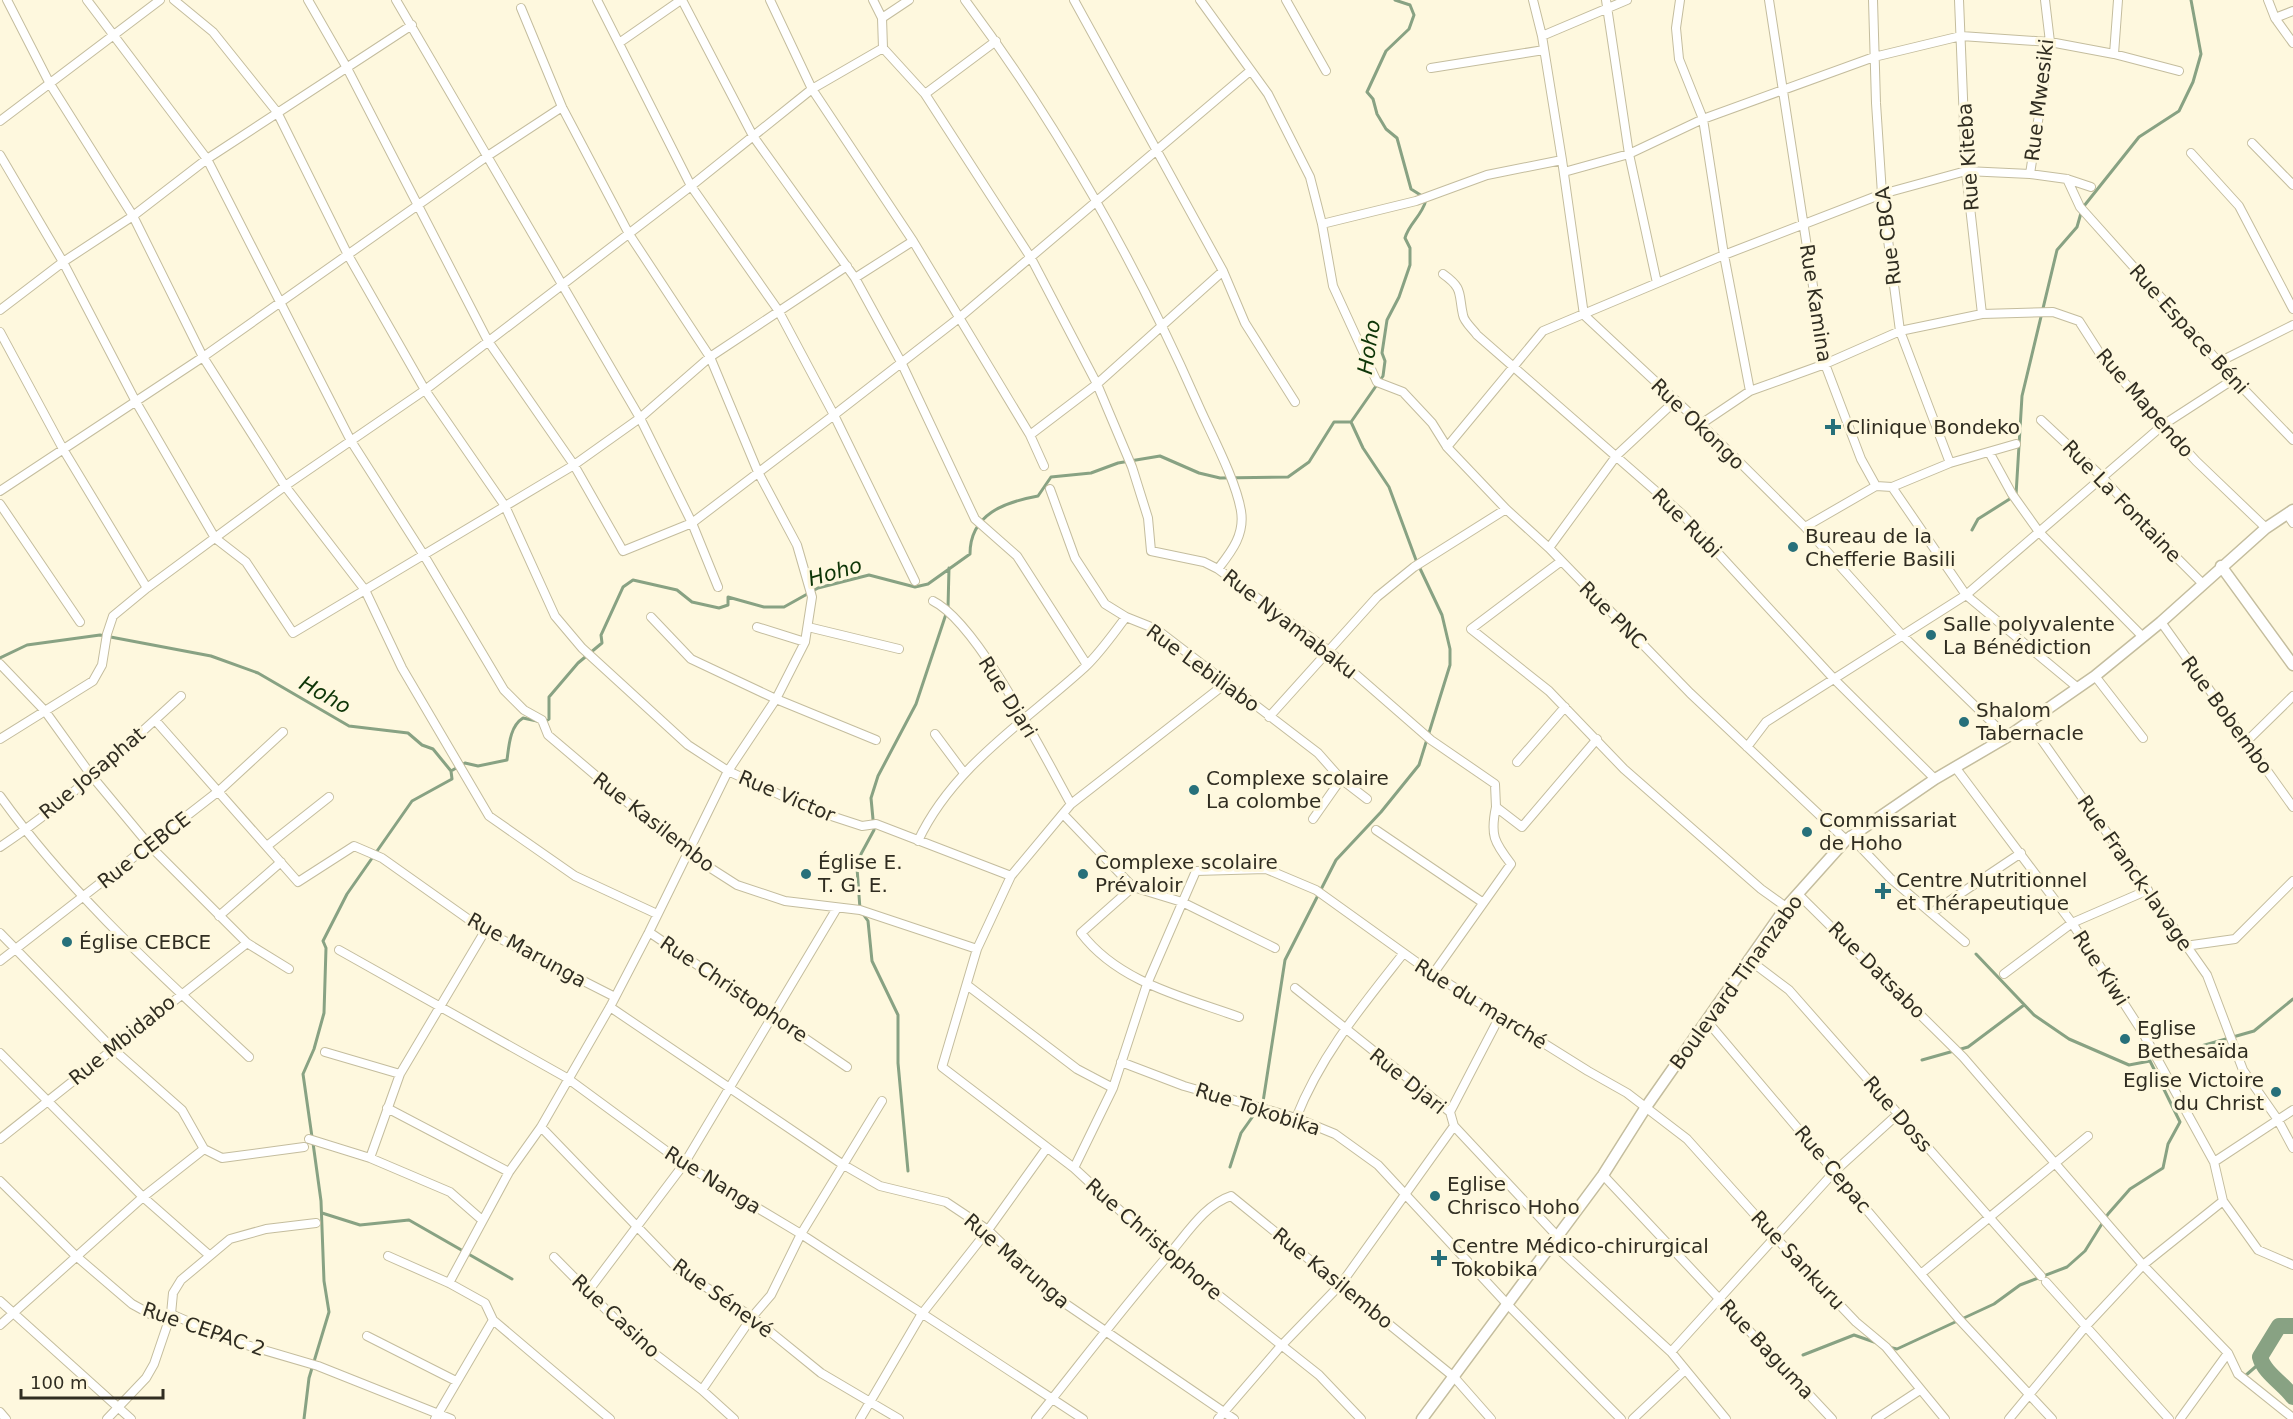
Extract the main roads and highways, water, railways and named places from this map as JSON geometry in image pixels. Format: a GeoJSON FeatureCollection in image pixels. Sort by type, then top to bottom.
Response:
{"type":"FeatureCollection","features":[{"type":"Feature","properties":{"kind":"waterway","name":"Hoho"},"geometry":{"type":"LineString","coordinates":[[1395,0],[1410,5],[1414,15],[1409,29],[1386,51],[1367,92],[1373,99],[1377,114],[1386,129],[1397,138],[1411,189],[1422,196]]}},
{"type":"Feature","properties":{"kind":"waterway"},"geometry":{"type":"LineString","coordinates":[[2084,206],[2139,137],[2179,111],[2193,82],[2201,54],[2191,0]]}},
{"type":"Feature","properties":{"kind":"waterway","name":"Hoho"},"geometry":{"type":"LineString","coordinates":[[1351,422],[1383,376],[1385,361],[1382,353],[1387,320],[1399,297],[1410,265],[1410,248],[1405,238],[1409,228],[1422,211],[1426,200]]}},
{"type":"Feature","properties":{"kind":"waterway"},"geometry":{"type":"LineString","coordinates":[[1972,530],[1978,519],[2016,495],[2022,396],[2057,250],[2077,227],[2081,213]]}},
{"type":"Feature","properties":{"kind":"waterway","name":"Hoho"},"geometry":{"type":"LineString","coordinates":[[543,723],[549,719],[549,697],[578,663],[602,643],[601,635],[623,587],[633,580],[677,590],[692,602],[719,608],[728,605],[728,597],[764,607],[784,607],[818,588],[869,575],[915,587],[928,584],[970,554],[976,529],[992,512],[1013,502],[1038,496],[1051,477],[1091,473],[1118,463],[1160,456],[1199,473],[1220,478],[1288,477],[1309,462],[1334,422],[1351,422]]}},
{"type":"Feature","properties":{"kind":"waterway"},"geometry":{"type":"LineString","coordinates":[[1230,1167],[1241,1133],[1263,1102],[1285,960],[1336,860],[1381,812],[1419,765],[1450,665],[1450,649],[1442,615],[1416,560],[1389,487],[1363,448],[1351,422]]}},
{"type":"Feature","properties":{"kind":"waterway"},"geometry":{"type":"LineString","coordinates":[[860,909],[857,868],[861,854],[874,830],[871,798],[878,776],[916,704],[948,608],[949,568]]}},
{"type":"Feature","properties":{"kind":"waterway","name":"Hoho"},"geometry":{"type":"LineString","coordinates":[[0,658],[27,645],[100,635],[211,656],[258,673],[349,726],[408,733],[422,745],[433,749],[451,771]]}},
{"type":"Feature","properties":{"kind":"waterway","name":"Hoho"},"geometry":{"type":"LineString","coordinates":[[451,771],[465,763],[478,766],[507,760],[515,726],[523,718],[537,721]]}},
{"type":"Feature","properties":{"kind":"waterway"},"geometry":{"type":"LineString","coordinates":[[312,1137],[303,1074],[314,1049],[324,1013],[326,948],[323,941],[347,894],[412,801],[452,779],[451,771]]}},
{"type":"Feature","properties":{"kind":"waterway"},"geometry":{"type":"LineString","coordinates":[[863,914],[868,921],[872,961],[898,1015],[898,1063],[908,1171]]}},
{"type":"Feature","properties":{"kind":"waterway"},"geometry":{"type":"LineString","coordinates":[[1976,954],[2034,1015],[2069,1039],[2129,1065],[2150,1061]]}},
{"type":"Feature","properties":{"kind":"waterway"},"geometry":{"type":"LineString","coordinates":[[2159,1058],[2254,1031],[2293,999]]}},
{"type":"Feature","properties":{"kind":"waterway"},"geometry":{"type":"LineString","coordinates":[[1922,1060],[1968,1047],[2024,1005]]}},
{"type":"Feature","properties":{"kind":"waterway"},"geometry":{"type":"LineString","coordinates":[[1888,1347],[1897,1349],[1994,1304],[2020,1285],[2067,1267],[2085,1251],[2108,1214],[2130,1189],[2163,1168],[2168,1144],[2180,1122],[2150,1061]]}},
{"type":"Feature","properties":{"kind":"waterway"},"geometry":{"type":"LineString","coordinates":[[304,1419],[309,1378],[329,1312],[324,1281],[321,1201],[313,1143]]}},
{"type":"Feature","properties":{"kind":"waterway"},"geometry":{"type":"LineString","coordinates":[[322,1213],[360,1225],[409,1220],[512,1279]]}},
{"type":"Feature","properties":{"kind":"waterway"},"geometry":{"type":"LineString","coordinates":[[2293,1326],[2279,1326],[2260,1357],[2270,1373],[2293,1397]]}},
{"type":"Feature","properties":{"kind":"waterway"},"geometry":{"type":"LineString","coordinates":[[1803,1355],[1854,1335],[1877,1343]]}},
{"type":"Feature","properties":{"kind":"waterway"},"geometry":{"type":"LineString","coordinates":[[2245,1376],[2261,1362]]}},
{"type":"Feature","properties":{"kind":"place","name":"Clinique Bondeko"},"geometry":{"type":"Point","coordinates":[1833,427]}},
{"type":"Feature","properties":{"kind":"place","name":"Bureau de la Chefferie Basili"},"geometry":{"type":"Point","coordinates":[1793,547]}},
{"type":"Feature","properties":{"kind":"place","name":"Salle polyvalente La Bénédiction"},"geometry":{"type":"Point","coordinates":[1931,635]}},
{"type":"Feature","properties":{"kind":"place","name":"Shalom Tabernacle"},"geometry":{"type":"Point","coordinates":[1964,722]}},
{"type":"Feature","properties":{"kind":"place","name":"Complexe scolaire La colombe"},"geometry":{"type":"Point","coordinates":[1194,790]}},
{"type":"Feature","properties":{"kind":"place","name":"Commissariat de Hoho"},"geometry":{"type":"Point","coordinates":[1807,832]}},
{"type":"Feature","properties":{"kind":"place","name":"Église E. T. G. E."},"geometry":{"type":"Point","coordinates":[806,874]}},
{"type":"Feature","properties":{"kind":"place","name":"Complexe scolaire Prévaloir"},"geometry":{"type":"Point","coordinates":[1083,874]}},
{"type":"Feature","properties":{"kind":"place","name":"Centre Nutritionnel et Thérapeutique"},"geometry":{"type":"Point","coordinates":[1883,891]}},
{"type":"Feature","properties":{"kind":"place","name":"Église CEBCE"},"geometry":{"type":"Point","coordinates":[67,942]}},
{"type":"Feature","properties":{"kind":"place","name":"Eglise Bethesaïda"},"geometry":{"type":"Point","coordinates":[2125,1039]}},
{"type":"Feature","properties":{"kind":"place","name":"Eglise Victoire du Christ"},"geometry":{"type":"Point","coordinates":[2276,1092]}},
{"type":"Feature","properties":{"kind":"place","name":"Eglise Chrisco Hoho"},"geometry":{"type":"Point","coordinates":[1435,1196]}},
{"type":"Feature","properties":{"kind":"place","name":"Centre Médico-chirurgical Tokobika"},"geometry":{"type":"Point","coordinates":[1439,1258]}}]}
